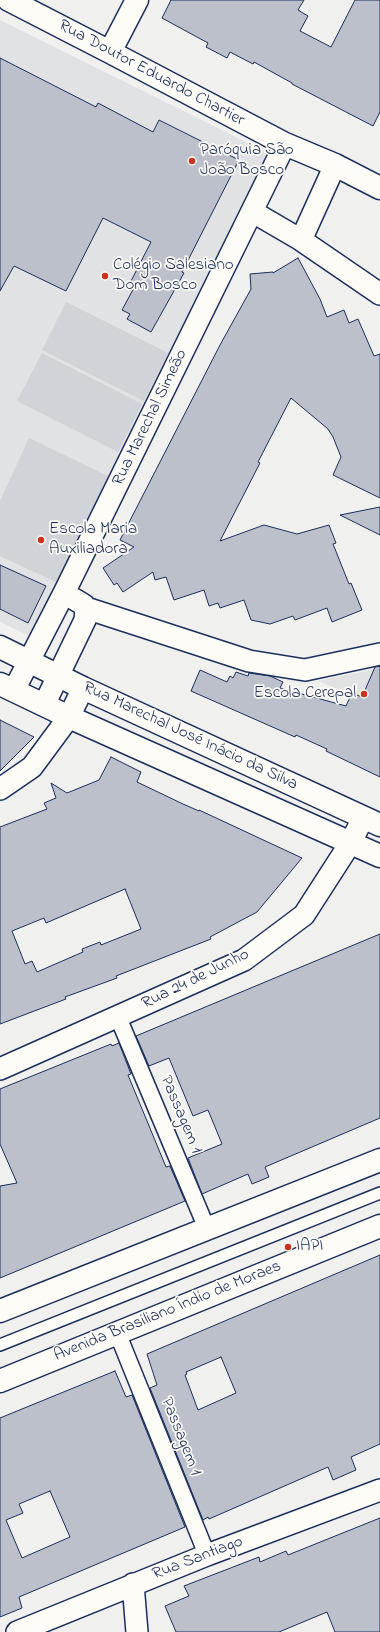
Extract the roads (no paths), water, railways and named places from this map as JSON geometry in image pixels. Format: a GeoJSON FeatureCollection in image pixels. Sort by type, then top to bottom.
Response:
{"type":"FeatureCollection","features":[{"type":"Feature","properties":{"kind":"main road","name":"Rua Doutor Eduardo Chartier"},"geometry":{"type":"LineString","coordinates":[[9,0],[285,144],[380,188]]}},
{"type":"Feature","properties":{"kind":"main road"},"geometry":{"type":"LineString","coordinates":[[110,52],[137,0]]}},
{"type":"Feature","properties":{"kind":"main road","name":"Rua Marechal José Inácio da Silva"},"geometry":{"type":"LineString","coordinates":[[0,647],[83,688],[371,822]]}},
{"type":"Feature","properties":{"kind":"main road","name":"Rua Marechal José Inácio da Silva"},"geometry":{"type":"LineString","coordinates":[[7,687],[69,717],[380,856]]}},
{"type":"Feature","properties":{"kind":"main road"},"geometry":{"type":"LineString","coordinates":[[0,1311],[380,1160]]}},
{"type":"Feature","properties":{"kind":"main road","name":"Avenida Brasiliano Índio de Moraes"},"geometry":{"type":"LineString","coordinates":[[0,1381],[380,1226]]}},
{"type":"Feature","properties":{"kind":"street","name":"Rua Marechal Simeão"},"geometry":{"type":"LineString","coordinates":[[7,687],[29,660],[64,593],[253,212],[285,144]]}},
{"type":"Feature","properties":{"kind":"street"},"geometry":{"type":"LineString","coordinates":[[301,240],[335,166]]}},
{"type":"Feature","properties":{"kind":"street"},"geometry":{"type":"LineString","coordinates":[[253,212],[301,240],[380,294]]}},
{"type":"Feature","properties":{"kind":"street"},"geometry":{"type":"LineString","coordinates":[[64,593],[84,605],[86,608],[249,661],[305,670],[380,654]]}},
{"type":"Feature","properties":{"kind":"street"},"geometry":{"type":"LineString","coordinates":[[44,705],[85,620],[86,608]]}},
{"type":"Feature","properties":{"kind":"street"},"geometry":{"type":"LineString","coordinates":[[0,789],[32,767],[69,717],[83,688]]}},
{"type":"Feature","properties":{"kind":"street","name":"Rua 24 de Junho"},"geometry":{"type":"LineString","coordinates":[[0,1070],[244,960],[304,915],[351,842],[371,822]]}},
{"type":"Feature","properties":{"kind":"street","name":"Passagem 1"},"geometry":{"type":"LineString","coordinates":[[118,1017],[207,1228]]}},
{"type":"Feature","properties":{"kind":"street","name":"Passagem 1"},"geometry":{"type":"LineString","coordinates":[[117,1332],[207,1555]]}},
{"type":"Feature","properties":{"kind":"street","name":"Rua Santiago"},"geometry":{"type":"LineString","coordinates":[[17,1632],[207,1555],[380,1490]]}},
{"type":"Feature","properties":{"kind":"street"},"geometry":{"type":"LineString","coordinates":[[133,1584],[137,1632]]}},
{"type":"Feature","properties":{"kind":"lane"},"geometry":{"type":"LineString","coordinates":[[0,1346],[380,1193]]}},
{"type":"Feature","properties":{"kind":"place","name":"Paróquia São João Bosco"},"geometry":{"type":"Point","coordinates":[192,161]}},
{"type":"Feature","properties":{"kind":"place","name":"Colégio Salesiano Dom Bosco"},"geometry":{"type":"Point","coordinates":[105,276]}},
{"type":"Feature","properties":{"kind":"place","name":"Escola Maria Auxiliadora"},"geometry":{"type":"Point","coordinates":[41,540]}},
{"type":"Feature","properties":{"kind":"place","name":"Escola Cerepal"},"geometry":{"type":"Point","coordinates":[364,694]}},
{"type":"Feature","properties":{"kind":"place","name":"IAPI"},"geometry":{"type":"Point","coordinates":[288,1247]}}]}
